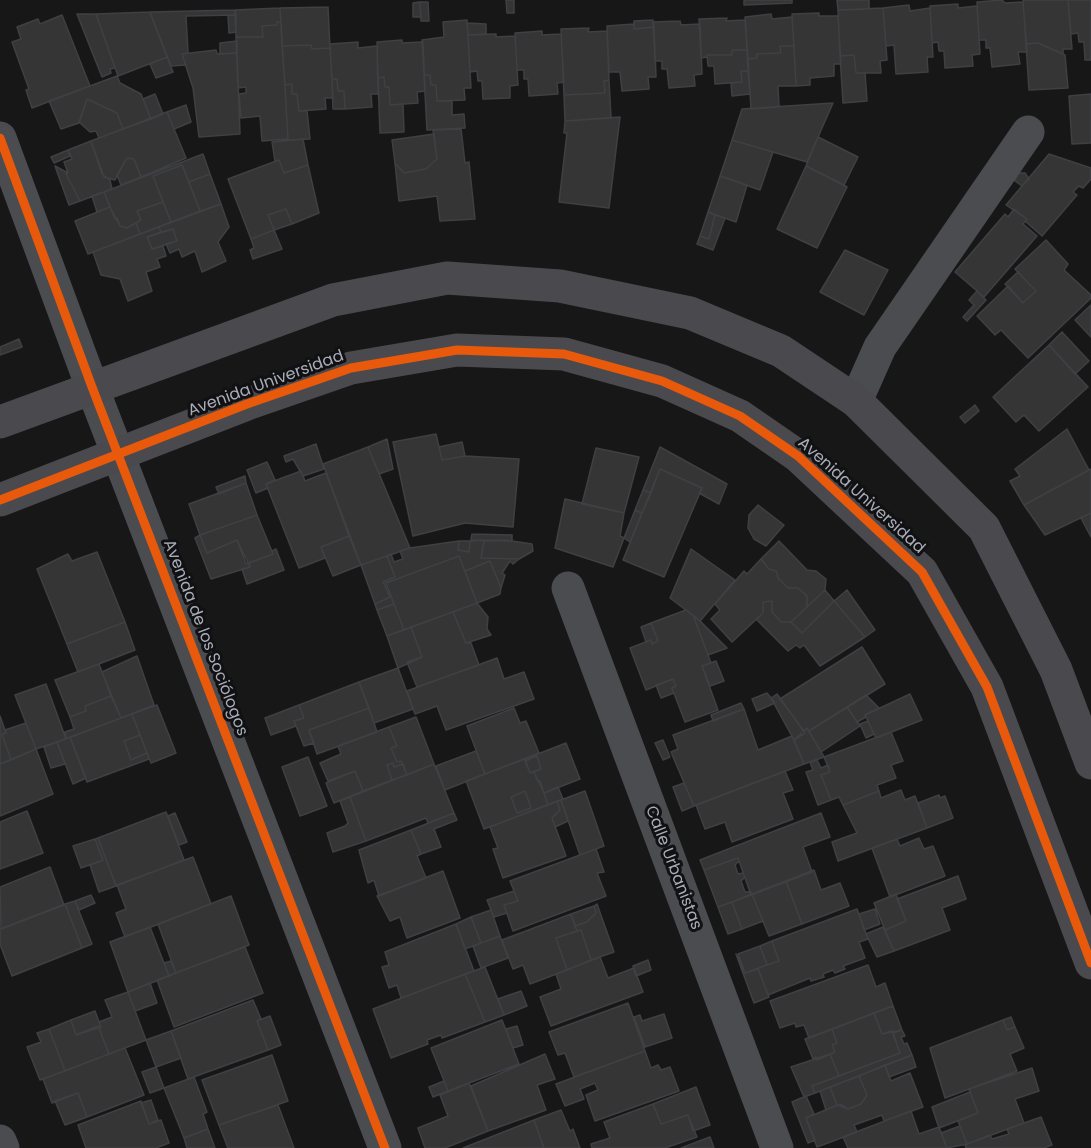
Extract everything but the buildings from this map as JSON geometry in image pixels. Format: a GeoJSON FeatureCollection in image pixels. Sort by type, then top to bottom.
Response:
{"type":"FeatureCollection","features":[{"type":"Feature","properties":{"kind":"street"},"geometry":{"type":"LineString","coordinates":[[856,401],[880,347],[1028,132]]}},
{"type":"Feature","properties":{"kind":"street","name":"Avenida de los Sociólogos"},"geometry":{"type":"LineString","coordinates":[[0,138],[92,387],[385,1148]]}},
{"type":"Feature","properties":{"kind":"street"},"geometry":{"type":"LineString","coordinates":[[0,422],[333,300],[447,278],[560,286],[690,313],[781,351],[856,401],[984,528],[1056,670],[1091,764]]}},
{"type":"Feature","properties":{"kind":"street","name":"Avenida Universidad"},"geometry":{"type":"LineString","coordinates":[[0,500],[247,404],[351,368],[457,350],[564,354],[662,381],[740,416],[798,456],[922,572],[987,687],[1091,963]]}},
{"type":"Feature","properties":{"kind":"street","name":"Calle Urbanistas"},"geometry":{"type":"LineString","coordinates":[[568,588],[777,1148]]}},
{"type":"Feature","properties":{"kind":"street"},"geometry":{"type":"LineString","coordinates":[[0,1141],[3,1148]]}},
{"type":"Feature","properties":{"kind":"cycle path"},"geometry":{"type":"LineString","coordinates":[[0,138],[92,387],[385,1148]]}},
{"type":"Feature","properties":{"kind":"cycle path"},"geometry":{"type":"LineString","coordinates":[[0,500],[247,404],[351,368],[457,350],[564,354],[662,381],[740,416],[798,456],[922,572],[987,687],[1091,963]]}}]}
